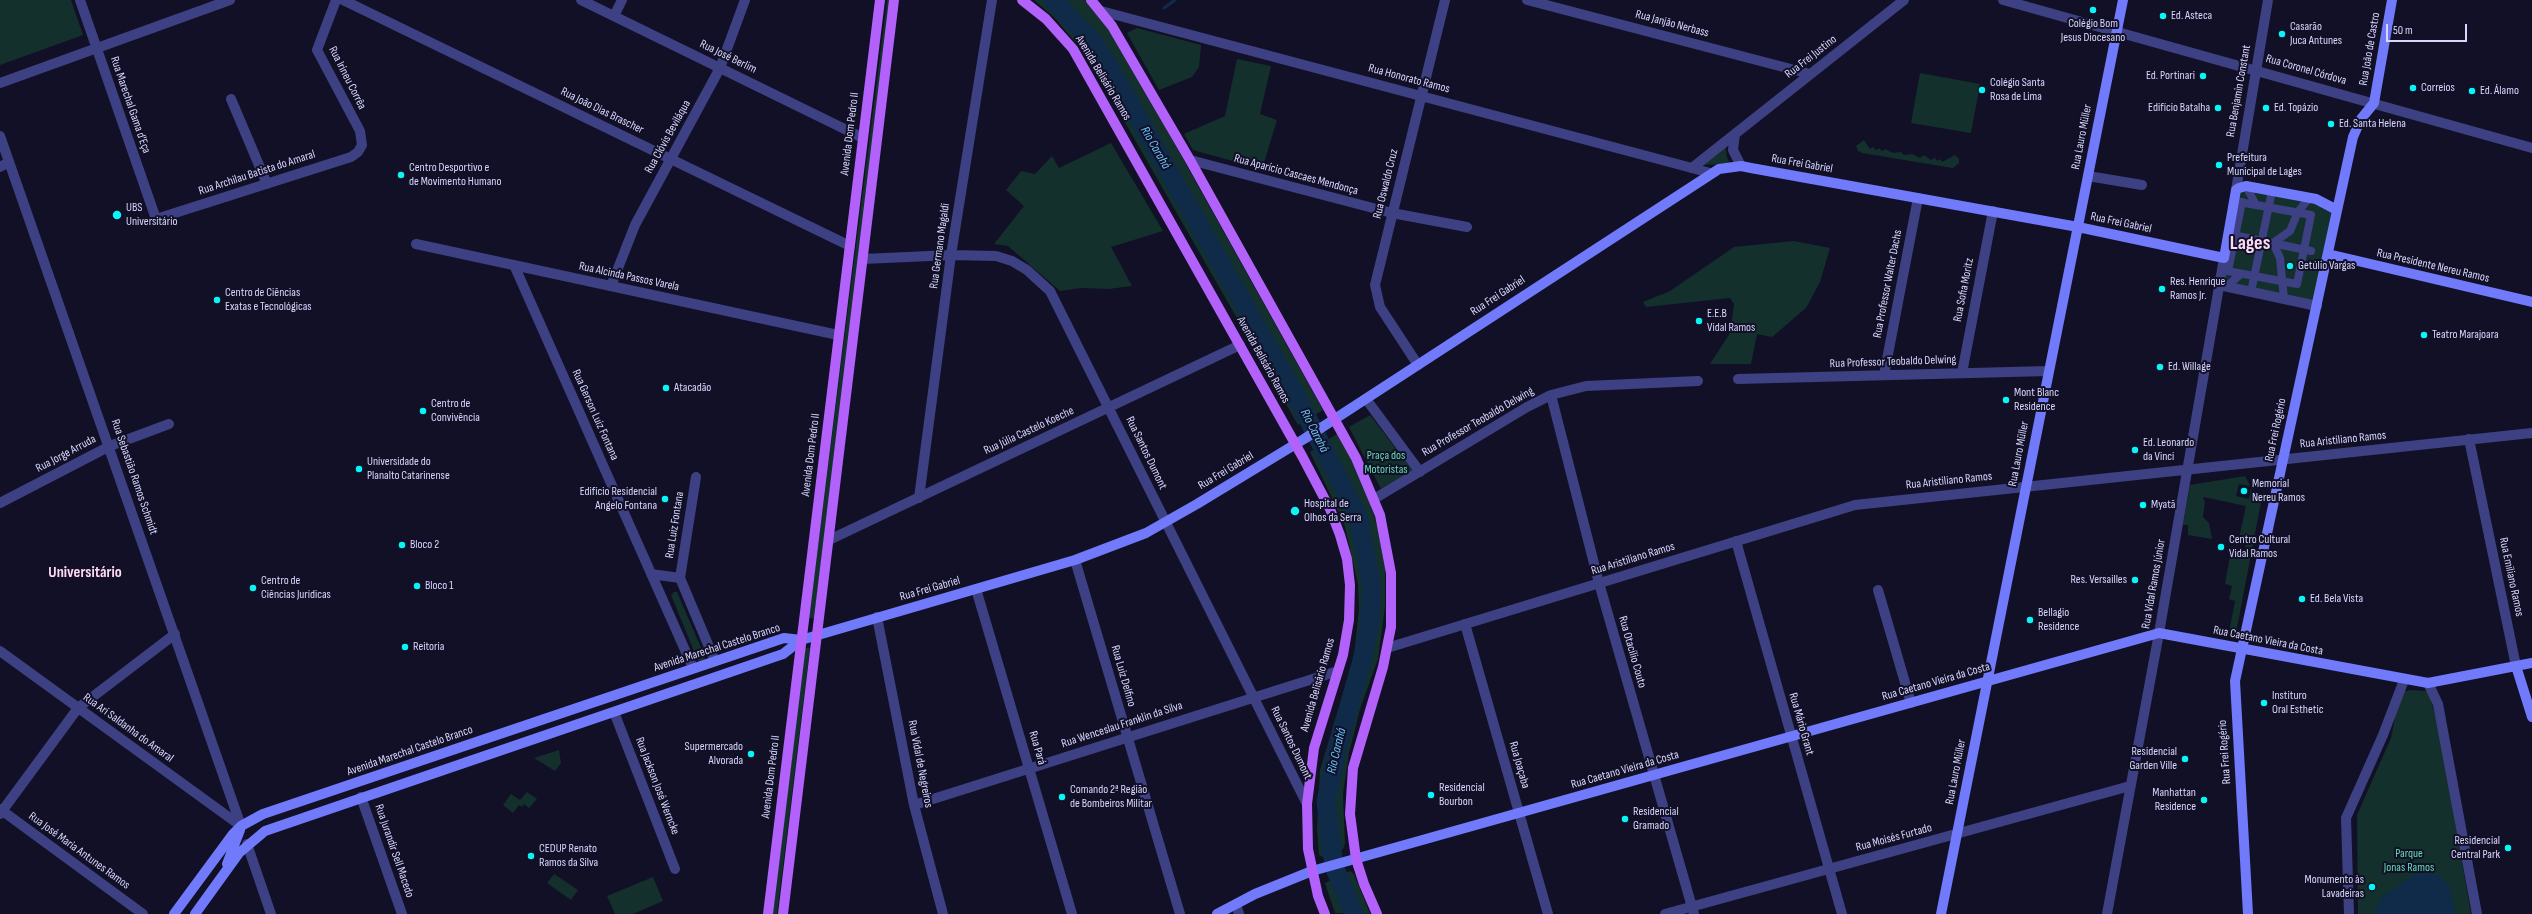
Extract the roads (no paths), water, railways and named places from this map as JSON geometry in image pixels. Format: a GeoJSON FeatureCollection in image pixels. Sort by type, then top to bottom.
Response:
{"type":"FeatureCollection","features":[{"type":"Feature","properties":{"kind":"main road","name":"Avenida Dom Pedro II"},"geometry":{"type":"LineString","coordinates":[[768,914],[880,0]]}},
{"type":"Feature","properties":{"kind":"main road"},"geometry":{"type":"LineString","coordinates":[[783,914],[894,0]]}},
{"type":"Feature","properties":{"kind":"main road","name":"Avenida Belisário Ramos"},"geometry":{"type":"LineString","coordinates":[[1022,0],[1046,19],[1073,49],[1240,345],[1300,441],[1330,509],[1346,559],[1350,585],[1349,620],[1338,671],[1314,748],[1307,804],[1308,850],[1317,870],[1325,914]]}},
{"type":"Feature","properties":{"kind":"main road"},"geometry":{"type":"LineString","coordinates":[[1091,0],[1102,11],[1190,160],[1331,421],[1356,458],[1374,499],[1387,546],[1391,573],[1391,627],[1387,648],[1353,768],[1350,814],[1356,859],[1364,884],[1377,914]]}},
{"type":"Feature","properties":{"kind":"main road","name":"Rua Lauro Müller"},"geometry":{"type":"LineString","coordinates":[[1941,914],[2123,0]]}},
{"type":"Feature","properties":{"kind":"main road","name":"Rua João de Castro"},"geometry":{"type":"LineString","coordinates":[[2374,103],[2392,0]]}},
{"type":"Feature","properties":{"kind":"main road","name":"Rua Frei Rogério"},"geometry":{"type":"LineString","coordinates":[[2248,914],[2234,688],[2241,650],[2356,127],[2374,103]]}},
{"type":"Feature","properties":{"kind":"main road","name":"Rua Frei Gabriel"},"geometry":{"type":"LineString","coordinates":[[801,640],[1075,560],[1125,542],[1166,522],[1300,441],[1366,399],[1710,173],[1730,167],[1742,166],[1993,211],[2078,227],[2224,258]]}},
{"type":"Feature","properties":{"kind":"main road"},"geometry":{"type":"LineString","coordinates":[[2236,190],[2246,186],[2309,198],[2337,210]]}},
{"type":"Feature","properties":{"kind":"main road","name":"Rua Benjamin Constant"},"geometry":{"type":"LineString","coordinates":[[2224,258],[2232,235],[2238,201],[2236,190]]}},
{"type":"Feature","properties":{"kind":"main road","name":"Rua Presidente Nereu Ramos"},"geometry":{"type":"LineString","coordinates":[[2328,254],[2532,302]]}},
{"type":"Feature","properties":{"kind":"main road","name":"Rua Caetano Vieira da Costa"},"geometry":{"type":"LineString","coordinates":[[1217,914],[1236,904],[1317,870],[2159,633],[2241,650],[2404,680],[2428,683],[2532,663]]}},
{"type":"Feature","properties":{"kind":"main road","name":"Avenida Marechal Castelo Branco"},"geometry":{"type":"LineString","coordinates":[[174,914],[224,845],[241,826],[263,814],[784,638],[801,640]]}},
{"type":"Feature","properties":{"kind":"main road","name":"Avenida Marechal Castelo Branco"},"geometry":{"type":"LineString","coordinates":[[195,914],[247,844],[265,831],[783,654],[801,640]]}},
{"type":"Feature","properties":{"kind":"main road"},"geometry":{"type":"LineString","coordinates":[[693,668],[706,681],[715,661]]}},
{"type":"Feature","properties":{"kind":"main road","name":"Rua Emiliano Ramos"},"geometry":{"type":"LineString","coordinates":[[2516,666],[2532,718]]}},
{"type":"Feature","properties":{"kind":"main road"},"geometry":{"type":"LineString","coordinates":[[223,875],[241,826]]}},
{"type":"Feature","properties":{"kind":"street","name":"Rua Marechal Gama d'Eça"},"geometry":{"type":"LineString","coordinates":[[80,0],[156,219]]}},
{"type":"Feature","properties":{"kind":"street"},"geometry":{"type":"LineString","coordinates":[[0,83],[230,0]]}},
{"type":"Feature","properties":{"kind":"street","name":"Rua Irineu Corrêa"},"geometry":{"type":"LineString","coordinates":[[336,0],[317,50],[360,131],[362,145]]}},
{"type":"Feature","properties":{"kind":"street","name":"Rua João Dias Brascher"},"geometry":{"type":"LineString","coordinates":[[343,0],[850,246]]}},
{"type":"Feature","properties":{"kind":"street","name":"Rua José Berlim"},"geometry":{"type":"LineString","coordinates":[[581,0],[863,138]]}},
{"type":"Feature","properties":{"kind":"street"},"geometry":{"type":"LineString","coordinates":[[614,16],[622,0]]}},
{"type":"Feature","properties":{"kind":"street","name":"Rua Clóvis Beviláqua"},"geometry":{"type":"LineString","coordinates":[[611,286],[635,225],[720,68],[745,0]]}},
{"type":"Feature","properties":{"kind":"street","name":"Rua Germano Magaldi"},"geometry":{"type":"LineString","coordinates":[[919,498],[951,255],[992,0]]}},
{"type":"Feature","properties":{"kind":"street","name":"Rua Oswaldo Cruz"},"geometry":{"type":"LineString","coordinates":[[1418,365],[1380,307],[1376,296],[1378,272],[1445,0]]}},
{"type":"Feature","properties":{"kind":"street","name":"Rua Janjão Nerbass"},"geometry":{"type":"LineString","coordinates":[[1527,0],[1810,74]]}},
{"type":"Feature","properties":{"kind":"street","name":"Rua Frei Justino"},"geometry":{"type":"LineString","coordinates":[[1692,168],[1904,0]]}},
{"type":"Feature","properties":{"kind":"street","name":"Rua Coronel Córdova"},"geometry":{"type":"LineString","coordinates":[[2003,0],[2532,148]]}},
{"type":"Feature","properties":{"kind":"street","name":"Rua Benjamin Constant"},"geometry":{"type":"LineString","coordinates":[[2236,190],[2268,0]]}},
{"type":"Feature","properties":{"kind":"street","name":"Rua Honorato Ramos"},"geometry":{"type":"LineString","coordinates":[[1102,11],[1710,173]]}},
{"type":"Feature","properties":{"kind":"street"},"geometry":{"type":"LineString","coordinates":[[231,99],[267,184]]}},
{"type":"Feature","properties":{"kind":"street"},"geometry":{"type":"LineString","coordinates":[[1735,134],[1733,150],[1742,166]]}},
{"type":"Feature","properties":{"kind":"street","name":"Rua Sebastião Ramos Schmidt"},"geometry":{"type":"LineString","coordinates":[[0,136],[5,164],[110,446],[241,826]]}},
{"type":"Feature","properties":{"kind":"street","name":"Rua Archilau Batista do Amaral"},"geometry":{"type":"LineString","coordinates":[[156,219],[351,157],[362,145]]}},
{"type":"Feature","properties":{"kind":"street","name":"Rua Aparício Cascaes Mendonça"},"geometry":{"type":"LineString","coordinates":[[1190,160],[1392,213],[1467,227]]}},
{"type":"Feature","properties":{"kind":"street"},"geometry":{"type":"LineString","coordinates":[[2088,176],[2142,185]]}},
{"type":"Feature","properties":{"kind":"street"},"geometry":{"type":"LineString","coordinates":[[2246,186],[2256,205]]}},
{"type":"Feature","properties":{"kind":"street"},"geometry":{"type":"LineString","coordinates":[[2251,292],[2272,191]]}},
{"type":"Feature","properties":{"kind":"street","name":"Rua Professor Walter Dachs"},"geometry":{"type":"LineString","coordinates":[[1884,375],[1918,198]]}},
{"type":"Feature","properties":{"kind":"street"},"geometry":{"type":"LineString","coordinates":[[2273,243],[2290,231],[2298,212],[2309,198]]}},
{"type":"Feature","properties":{"kind":"street"},"geometry":{"type":"LineString","coordinates":[[2238,201],[2314,216],[2307,250],[2300,284],[2225,271],[2232,235],[2307,250]]}},
{"type":"Feature","properties":{"kind":"street","name":"Rua Sofia Moritz"},"geometry":{"type":"LineString","coordinates":[[1962,373],[1993,211]]}},
{"type":"Feature","properties":{"kind":"street"},"geometry":{"type":"LineString","coordinates":[[2273,243],[2280,258],[2284,299]]}},
{"type":"Feature","properties":{"kind":"street","name":"Rua Alcinda Passos Varela"},"geometry":{"type":"LineString","coordinates":[[416,244],[838,335]]}},
{"type":"Feature","properties":{"kind":"street","name":"Rua Santos Dumont"},"geometry":{"type":"LineString","coordinates":[[863,259],[951,255],[996,256],[1012,261],[1040,280],[1057,303],[1307,804]]}},
{"type":"Feature","properties":{"kind":"street","name":"Rua Vidal Ramos Júnior"},"geometry":{"type":"LineString","coordinates":[[2106,914],[2159,633],[2187,469],[2223,286],[2225,271],[2224,258]]}},
{"type":"Feature","properties":{"kind":"street","name":"Rua Gerson Luiz Fontana"},"geometry":{"type":"LineString","coordinates":[[514,265],[693,668]]}},
{"type":"Feature","properties":{"kind":"street"},"geometry":{"type":"LineString","coordinates":[[2223,286],[2242,274]]}},
{"type":"Feature","properties":{"kind":"street"},"geometry":{"type":"LineString","coordinates":[[2223,286],[2317,306]]}},
{"type":"Feature","properties":{"kind":"street","name":"Rua Júlia Castelo Koeche"},"geometry":{"type":"LineString","coordinates":[[829,540],[1240,345]]}},
{"type":"Feature","properties":{"kind":"street","name":"Rua Professor Teobaldo Delwing"},"geometry":{"type":"LineString","coordinates":[[1738,379],[2049,371]]}},
{"type":"Feature","properties":{"kind":"street","name":"Rua Professor Teobaldo Delwing"},"geometry":{"type":"LineString","coordinates":[[1374,499],[1527,407],[1551,395],[1593,386],[1698,381]]}},
{"type":"Feature","properties":{"kind":"street","name":"Rua Otacílio Couto"},"geometry":{"type":"LineString","coordinates":[[1551,395],[1599,583],[1693,910]]}},
{"type":"Feature","properties":{"kind":"street"},"geometry":{"type":"LineString","coordinates":[[1366,399],[1420,472]]}},
{"type":"Feature","properties":{"kind":"street","name":"Rua Jorge Arruda"},"geometry":{"type":"LineString","coordinates":[[0,503],[110,446],[169,424]]}},
{"type":"Feature","properties":{"kind":"street","name":"Rua Aristiliano Ramos"},"geometry":{"type":"LineString","coordinates":[[1387,648],[1855,505],[2532,433]]}},
{"type":"Feature","properties":{"kind":"street","name":"Rua Emiliano Ramos"},"geometry":{"type":"LineString","coordinates":[[2469,440],[2516,666]]}},
{"type":"Feature","properties":{"kind":"street","name":"Rua Luiz Fontana"},"geometry":{"type":"LineString","coordinates":[[680,578],[696,477]]}},
{"type":"Feature","properties":{"kind":"street","name":"Rua Mário Grant"},"geometry":{"type":"LineString","coordinates":[[1736,541],[1842,914]]}},
{"type":"Feature","properties":{"kind":"street","name":"Rua Luiz Delfino"},"geometry":{"type":"LineString","coordinates":[[1075,560],[1180,914]]}},
{"type":"Feature","properties":{"kind":"street"},"geometry":{"type":"LineString","coordinates":[[651,574],[680,578],[715,661]]}},
{"type":"Feature","properties":{"kind":"street","name":"Rua Pará"},"geometry":{"type":"LineString","coordinates":[[976,589],[1072,914]]}},
{"type":"Feature","properties":{"kind":"street"},"geometry":{"type":"LineString","coordinates":[[1878,590],[1911,703]]}},
{"type":"Feature","properties":{"kind":"street","name":"Rua Vidal de Negreiros"},"geometry":{"type":"LineString","coordinates":[[877,617],[914,805],[942,914]]}},
{"type":"Feature","properties":{"kind":"street","name":"Rua Joaçaba"},"geometry":{"type":"LineString","coordinates":[[1465,624],[1548,914]]}},
{"type":"Feature","properties":{"kind":"street"},"geometry":{"type":"LineString","coordinates":[[1,811],[78,708],[174,634]]}},
{"type":"Feature","properties":{"kind":"street","name":"Rua Ari Saldanha do Amaral"},"geometry":{"type":"LineString","coordinates":[[0,651],[241,826]]}},
{"type":"Feature","properties":{"kind":"street","name":"Rua Wenceslau Franklin da Silva"},"geometry":{"type":"LineString","coordinates":[[914,805],[1338,671]]}},
{"type":"Feature","properties":{"kind":"street"},"geometry":{"type":"LineString","coordinates":[[2349,914],[2346,818],[2383,735],[2404,680]]}},
{"type":"Feature","properties":{"kind":"street"},"geometry":{"type":"LineString","coordinates":[[2428,683],[2438,704],[2477,914]]}},
{"type":"Feature","properties":{"kind":"street","name":"Rua Jackson José Werncke"},"geometry":{"type":"LineString","coordinates":[[614,712],[675,869]]}},
{"type":"Feature","properties":{"kind":"street","name":"Rua Moisés Furtado"},"geometry":{"type":"LineString","coordinates":[[1665,914],[1693,910],[1829,869],[2130,786]]}},
{"type":"Feature","properties":{"kind":"street","name":"Rua Jurandir Sell Macedo"},"geometry":{"type":"LineString","coordinates":[[361,798],[402,914]]}},
{"type":"Feature","properties":{"kind":"street","name":"Rua José Maria Antunes Ramos"},"geometry":{"type":"LineString","coordinates":[[1,811],[143,914]]}},
{"type":"Feature","properties":{"kind":"street"},"geometry":{"type":"LineString","coordinates":[[247,844],[271,914]]}},
{"type":"Feature","properties":{"kind":"street"},"geometry":{"type":"LineString","coordinates":[[1236,904],[1239,914]]}},
{"type":"Feature","properties":{"kind":"water"},"geometry":{"type":"Polygon","coordinates":[[[2417,873],[2436,874],[2444,879],[2450,888],[2455,914],[2374,914],[2382,897],[2417,873]]]}},
{"type":"Feature","properties":{"kind":"waterway","name":"Rio Carahá"},"geometry":{"type":"LineString","coordinates":[[1053,0],[1093,42],[1107,63],[1296,396],[1358,516],[1372,587],[1369,628],[1363,657],[1337,749],[1326,802],[1334,866],[1354,914]]}},
{"type":"Feature","properties":{"kind":"waterway"},"geometry":{"type":"LineString","coordinates":[[1164,8],[1175,0]]}},
{"type":"Feature","properties":{"kind":"waterway"},"geometry":{"type":"LineString","coordinates":[[1093,42],[1102,38]]}},
{"type":"Feature","properties":{"kind":"place","name":"Colégio Bom Jesus Diocesano"},"geometry":{"type":"Point","coordinates":[2093,10]}},
{"type":"Feature","properties":{"kind":"place","name":"Ed. Asteca"},"geometry":{"type":"Point","coordinates":[2163,16]}},
{"type":"Feature","properties":{"kind":"place","name":"Casarão Juca Antunes"},"geometry":{"type":"Point","coordinates":[2282,34]}},
{"type":"Feature","properties":{"kind":"place","name":"Ed. Portinari"},"geometry":{"type":"Point","coordinates":[2203,76]}},
{"type":"Feature","properties":{"kind":"place","name":"Correios"},"geometry":{"type":"Point","coordinates":[2413,88]}},
{"type":"Feature","properties":{"kind":"place","name":"Colégio Santa Rosa de Lima"},"geometry":{"type":"Point","coordinates":[1982,90]}},
{"type":"Feature","properties":{"kind":"place","name":"Ed. Álamo"},"geometry":{"type":"Point","coordinates":[2472,91]}},
{"type":"Feature","properties":{"kind":"place","name":"Edifício Batalha"},"geometry":{"type":"Point","coordinates":[2218,108]}},
{"type":"Feature","properties":{"kind":"place","name":"Ed. Topázio"},"geometry":{"type":"Point","coordinates":[2266,108]}},
{"type":"Feature","properties":{"kind":"place","name":"Ed. Santa Helena"},"geometry":{"type":"Point","coordinates":[2331,124]}},
{"type":"Feature","properties":{"kind":"place","name":"Prefeitura Municipal de Lages"},"geometry":{"type":"Point","coordinates":[2219,165]}},
{"type":"Feature","properties":{"kind":"place","name":"Centro Desportivo e de Movimento Humano"},"geometry":{"type":"Point","coordinates":[401,175]}},
{"type":"Feature","properties":{"kind":"place","name":"UBS Universitário"},"geometry":{"type":"Point","coordinates":[117,215]}},
{"type":"Feature","properties":{"kind":"place","name":"Getúlio Vargas"},"geometry":{"type":"Point","coordinates":[2290,266]}},
{"type":"Feature","properties":{"kind":"place","name":"Res. Henrique Ramos Jr."},"geometry":{"type":"Point","coordinates":[2162,289]}},
{"type":"Feature","properties":{"kind":"place","name":"Centro de Ciências Exatas e Tecnológicas"},"geometry":{"type":"Point","coordinates":[217,300]}},
{"type":"Feature","properties":{"kind":"place","name":"E.E.B Vidal Ramos"},"geometry":{"type":"Point","coordinates":[1699,321]}},
{"type":"Feature","properties":{"kind":"place","name":"Teatro Marajoara"},"geometry":{"type":"Point","coordinates":[2424,335]}},
{"type":"Feature","properties":{"kind":"place","name":"Ed. Willage"},"geometry":{"type":"Point","coordinates":[2160,367]}},
{"type":"Feature","properties":{"kind":"place","name":"Atacadão"},"geometry":{"type":"Point","coordinates":[666,388]}},
{"type":"Feature","properties":{"kind":"place","name":"Mont Blanc Residence"},"geometry":{"type":"Point","coordinates":[2006,400]}},
{"type":"Feature","properties":{"kind":"place","name":"Centro de Convivência"},"geometry":{"type":"Point","coordinates":[423,411]}},
{"type":"Feature","properties":{"kind":"place","name":"Ed. Leonardo da Vinci"},"geometry":{"type":"Point","coordinates":[2135,450]}},
{"type":"Feature","properties":{"kind":"place","name":"Universidade do Planalto Catarinense"},"geometry":{"type":"Point","coordinates":[359,469]}},
{"type":"Feature","properties":{"kind":"place","name":"Memorial Nereu Ramos"},"geometry":{"type":"Point","coordinates":[2244,491]}},
{"type":"Feature","properties":{"kind":"place","name":"Edifício Residencial Angelo Fontana"},"geometry":{"type":"Point","coordinates":[665,499]}},
{"type":"Feature","properties":{"kind":"place","name":"Myatã"},"geometry":{"type":"Point","coordinates":[2143,505]}},
{"type":"Feature","properties":{"kind":"place","name":"Hospital de Olhos da Serra"},"geometry":{"type":"Point","coordinates":[1295,511]}},
{"type":"Feature","properties":{"kind":"place","name":"Bloco 2"},"geometry":{"type":"Point","coordinates":[402,545]}},
{"type":"Feature","properties":{"kind":"place","name":"Centro Cultural Vidal Ramos"},"geometry":{"type":"Point","coordinates":[2221,547]}},
{"type":"Feature","properties":{"kind":"place","name":"Res. Versailles"},"geometry":{"type":"Point","coordinates":[2135,580]}},
{"type":"Feature","properties":{"kind":"place","name":"Bloco 1"},"geometry":{"type":"Point","coordinates":[417,586]}},
{"type":"Feature","properties":{"kind":"place","name":"Centro de Ciências Jurídicas"},"geometry":{"type":"Point","coordinates":[253,588]}},
{"type":"Feature","properties":{"kind":"place","name":"Ed. Bela Vista"},"geometry":{"type":"Point","coordinates":[2302,599]}},
{"type":"Feature","properties":{"kind":"place","name":"Bellagio Residence"},"geometry":{"type":"Point","coordinates":[2030,620]}},
{"type":"Feature","properties":{"kind":"place","name":"Reitoria"},"geometry":{"type":"Point","coordinates":[405,647]}},
{"type":"Feature","properties":{"kind":"place","name":"Instituro Oral Esthetic"},"geometry":{"type":"Point","coordinates":[2264,703]}},
{"type":"Feature","properties":{"kind":"place","name":"Supermercado Alvorada"},"geometry":{"type":"Point","coordinates":[751,754]}},
{"type":"Feature","properties":{"kind":"place","name":"Residencial Garden Ville"},"geometry":{"type":"Point","coordinates":[2185,759]}},
{"type":"Feature","properties":{"kind":"place","name":"Residencial Bourbon"},"geometry":{"type":"Point","coordinates":[1431,795]}},
{"type":"Feature","properties":{"kind":"place","name":"Comando 2ª Região de Bombeiros Militar"},"geometry":{"type":"Point","coordinates":[1062,797]}},
{"type":"Feature","properties":{"kind":"place","name":"Manhattan Residence"},"geometry":{"type":"Point","coordinates":[2204,800]}},
{"type":"Feature","properties":{"kind":"place","name":"Residencial Gramado"},"geometry":{"type":"Point","coordinates":[1625,819]}},
{"type":"Feature","properties":{"kind":"place","name":"Residencial Central Park"},"geometry":{"type":"Point","coordinates":[2508,848]}},
{"type":"Feature","properties":{"kind":"place","name":"CEDUP Renato Ramos da Silva"},"geometry":{"type":"Point","coordinates":[531,856]}},
{"type":"Feature","properties":{"kind":"place","name":"Monumento às Lavadeiras"},"geometry":{"type":"Point","coordinates":[2372,887]}},
{"type":"Feature","properties":{"kind":"district","name":"Lages"},"geometry":{"type":"Point","coordinates":[2250,244]}},
{"type":"Feature","properties":{"kind":"district","name":"Universitário"},"geometry":{"type":"Point","coordinates":[85,573]}},
{"type":"Feature","properties":{"kind":"park label","name":"Praça dos Motoristas"},"geometry":{"type":"Point","coordinates":[1386,463]}},
{"type":"Feature","properties":{"kind":"park label","name":"Parque Jonas Ramos"},"geometry":{"type":"Point","coordinates":[2409,861]}}]}
